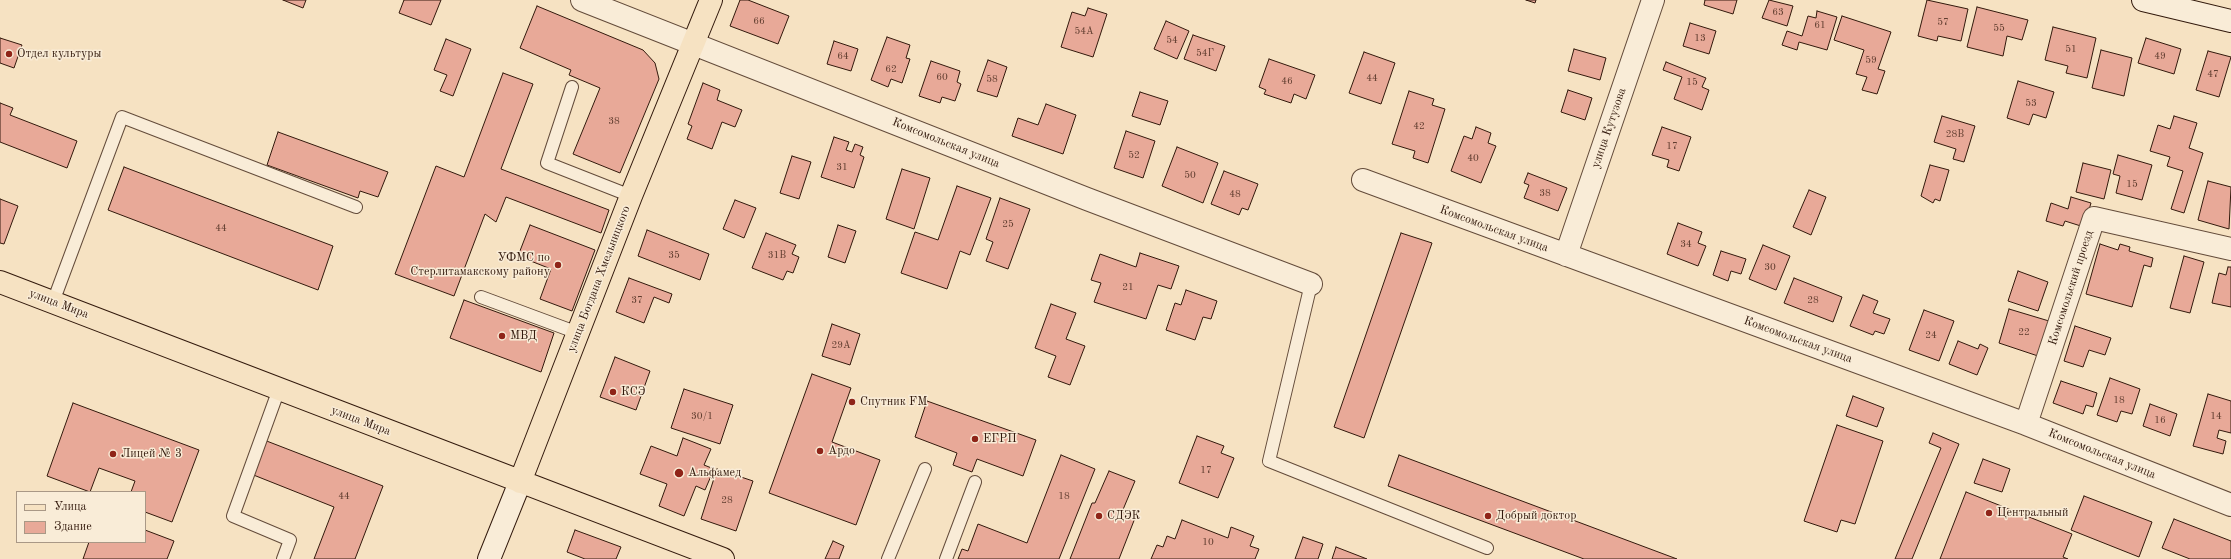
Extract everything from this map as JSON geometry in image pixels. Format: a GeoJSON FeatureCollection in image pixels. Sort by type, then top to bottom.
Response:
{"type":"FeatureCollection","features":[{"type":"Feature","properties":{"kind":"main road","name":"улица Богдана Хмельницкого"},"geometry":{"type":"LineString","coordinates":[[520,482],[578,332],[711,0]]}},
{"type":"Feature","properties":{"kind":"main road","name":"улица Мира"},"geometry":{"type":"LineString","coordinates":[[0,282],[723,559]]}},
{"type":"Feature","properties":{"kind":"street","name":"Комсомольская улица"},"geometry":{"type":"LineString","coordinates":[[582,0],[1311,284]]}},
{"type":"Feature","properties":{"kind":"street","name":"улица Кутузова"},"geometry":{"type":"LineString","coordinates":[[1566,255],[1653,0]]}},
{"type":"Feature","properties":{"kind":"street"},"geometry":{"type":"LineString","coordinates":[[2143,0],[2231,21]]}},
{"type":"Feature","properties":{"kind":"street","name":"Комсомольская улица"},"geometry":{"type":"LineString","coordinates":[[1363,180],[2026,424],[2231,505]]}},
{"type":"Feature","properties":{"kind":"street","name":"Комсомольский проезд"},"geometry":{"type":"LineString","coordinates":[[2026,424],[2094,218],[2231,249]]}},
{"type":"Feature","properties":{"kind":"street","name":"улица Богдана Хмельницкого"},"geometry":{"type":"LineString","coordinates":[[489,559],[520,482]]}},
{"type":"Feature","properties":{"kind":"lane"},"geometry":{"type":"LineString","coordinates":[[572,87],[546,163],[632,196]]}},
{"type":"Feature","properties":{"kind":"lane"},"geometry":{"type":"LineString","coordinates":[[53,302],[122,117],[356,207]]}},
{"type":"Feature","properties":{"kind":"lane"},"geometry":{"type":"LineString","coordinates":[[1311,284],[1269,461],[1487,548]]}},
{"type":"Feature","properties":{"kind":"lane"},"geometry":{"type":"LineString","coordinates":[[481,298],[578,332]]}},
{"type":"Feature","properties":{"kind":"lane"},"geometry":{"type":"LineString","coordinates":[[279,389],[234,516],[290,540],[283,559]]}},
{"type":"Feature","properties":{"kind":"lane"},"geometry":{"type":"LineString","coordinates":[[888,559],[925,469]]}},
{"type":"Feature","properties":{"kind":"lane"},"geometry":{"type":"LineString","coordinates":[[946,559],[975,482]]}},
{"type":"Feature","properties":{"kind":"building"},"geometry":{"type":"Polygon","coordinates":[[[283,0],[306,0],[303,8],[283,0]]]}},
{"type":"Feature","properties":{"kind":"building"},"geometry":{"type":"Polygon","coordinates":[[[404,0],[441,0],[431,25],[399,13],[404,0]]]}},
{"type":"Feature","properties":{"kind":"building"},"geometry":{"type":"Polygon","coordinates":[[[740,0],[748,0],[789,16],[778,44],[730,26],[740,0]]]}},
{"type":"Feature","properties":{"kind":"building"},"geometry":{"type":"Polygon","coordinates":[[[1526,0],[1536,0],[1535,3],[1526,0]]]}},
{"type":"Feature","properties":{"kind":"building"},"geometry":{"type":"Polygon","coordinates":[[[1705,0],[1737,0],[1733,14],[1704,5],[1705,0]]]}},
{"type":"Feature","properties":{"kind":"building"},"geometry":{"type":"Polygon","coordinates":[[[1769,0],[1793,6],[1787,26],[1762,18],[1769,0]]]}},
{"type":"Feature","properties":{"kind":"building"},"geometry":{"type":"Polygon","coordinates":[[[1927,0],[1968,9],[1961,41],[1938,36],[1937,41],[1918,36],[1927,0]]]}},
{"type":"Feature","properties":{"kind":"building"},"geometry":{"type":"Polygon","coordinates":[[[537,6],[643,50],[655,63],[659,79],[620,173],[573,154],[600,88],[569,75],[571,70],[520,48],[537,6]]]}},
{"type":"Feature","properties":{"kind":"building"},"geometry":{"type":"Polygon","coordinates":[[[1977,7],[2028,20],[2022,40],[2007,36],[2003,56],[1967,47],[1977,7]]]}},
{"type":"Feature","properties":{"kind":"building"},"geometry":{"type":"Polygon","coordinates":[[[1088,8],[1107,14],[1093,57],[1061,47],[1072,12],[1085,16],[1088,8]]]}},
{"type":"Feature","properties":{"kind":"building"},"geometry":{"type":"Polygon","coordinates":[[[1817,11],[1837,17],[1827,50],[1799,42],[1797,50],[1782,45],[1787,31],[1802,36],[1808,16],[1816,18],[1817,11]]]}},
{"type":"Feature","properties":{"kind":"building"},"geometry":{"type":"Polygon","coordinates":[[[1842,16],[1891,32],[1878,69],[1885,71],[1877,94],[1862,90],[1867,77],[1856,74],[1864,50],[1834,40],[1842,16]]]}},
{"type":"Feature","properties":{"kind":"building"},"geometry":{"type":"Polygon","coordinates":[[[1166,21],[1189,31],[1177,59],[1154,49],[1166,21]]]}},
{"type":"Feature","properties":{"kind":"building"},"geometry":{"type":"Polygon","coordinates":[[[1690,23],[1716,31],[1709,54],[1683,46],[1690,23]]]}},
{"type":"Feature","properties":{"kind":"building"},"geometry":{"type":"Polygon","coordinates":[[[2053,27],[2096,38],[2087,78],[2066,73],[2068,66],[2045,60],[2053,27]]]}},
{"type":"Feature","properties":{"kind":"building"},"geometry":{"type":"Polygon","coordinates":[[[1193,35],[1225,46],[1216,71],[1184,59],[1193,35]]]}},
{"type":"Feature","properties":{"kind":"building"},"geometry":{"type":"Polygon","coordinates":[[[887,37],[910,45],[906,58],[910,59],[902,83],[891,79],[888,87],[871,80],[887,37]]]}},
{"type":"Feature","properties":{"kind":"building","name":"Отдел культуры"},"geometry":{"type":"Polygon","coordinates":[[[0,38],[22,45],[14,68],[0,63],[0,38]]]}},
{"type":"Feature","properties":{"kind":"building"},"geometry":{"type":"Polygon","coordinates":[[[2146,38],[2181,49],[2174,74],[2138,63],[2146,38]]]}},
{"type":"Feature","properties":{"kind":"building"},"geometry":{"type":"Polygon","coordinates":[[[446,39],[471,49],[453,96],[440,91],[447,75],[434,70],[446,39]]]}},
{"type":"Feature","properties":{"kind":"building"},"geometry":{"type":"Polygon","coordinates":[[[834,41],[858,49],[851,71],[827,64],[834,41]]]}},
{"type":"Feature","properties":{"kind":"building"},"geometry":{"type":"Polygon","coordinates":[[[1574,49],[1606,58],[1600,80],[1568,71],[1574,49]]]}},
{"type":"Feature","properties":{"kind":"building"},"geometry":{"type":"Polygon","coordinates":[[[2101,50],[2132,58],[2124,96],[2092,88],[2101,50]]]}},
{"type":"Feature","properties":{"kind":"building"},"geometry":{"type":"Polygon","coordinates":[[[2208,51],[2231,57],[2219,97],[2196,90],[2208,51]]]}},
{"type":"Feature","properties":{"kind":"building"},"geometry":{"type":"Polygon","coordinates":[[[1364,52],[1395,63],[1381,104],[1349,93],[1364,52]]]}},
{"type":"Feature","properties":{"kind":"building"},"geometry":{"type":"Polygon","coordinates":[[[1269,59],[1315,75],[1306,99],[1294,94],[1291,103],[1264,94],[1266,90],[1259,87],[1269,59]]]}},
{"type":"Feature","properties":{"kind":"building"},"geometry":{"type":"Polygon","coordinates":[[[988,60],[1007,67],[997,97],[977,91],[988,60]]]}},
{"type":"Feature","properties":{"kind":"building"},"geometry":{"type":"Polygon","coordinates":[[[931,61],[960,71],[957,82],[961,84],[955,101],[942,97],[940,103],[919,96],[931,61]]]}},
{"type":"Feature","properties":{"kind":"building"},"geometry":{"type":"Polygon","coordinates":[[[1666,62],[1706,78],[1702,87],[1709,90],[1702,110],[1674,99],[1682,77],[1663,70],[1666,62]]]}},
{"type":"Feature","properties":{"kind":"building"},"geometry":{"type":"Polygon","coordinates":[[[503,73],[533,84],[501,169],[609,210],[601,233],[506,197],[496,222],[485,214],[454,296],[395,274],[436,166],[464,177],[503,73]]]}},
{"type":"Feature","properties":{"kind":"building"},"geometry":{"type":"Polygon","coordinates":[[[2018,81],[2054,92],[2046,118],[2033,114],[2029,125],[2007,118],[2018,81]]]}},
{"type":"Feature","properties":{"kind":"building"},"geometry":{"type":"Polygon","coordinates":[[[703,83],[720,90],[717,100],[742,110],[735,127],[722,122],[712,149],[687,139],[692,126],[688,124],[703,83]]]}},
{"type":"Feature","properties":{"kind":"building"},"geometry":{"type":"Polygon","coordinates":[[[1568,90],[1592,98],[1585,120],[1561,112],[1568,90]]]}},
{"type":"Feature","properties":{"kind":"building"},"geometry":{"type":"Polygon","coordinates":[[[1409,91],[1434,99],[1432,105],[1445,109],[1428,163],[1413,158],[1415,151],[1392,144],[1409,91]]]}},
{"type":"Feature","properties":{"kind":"building"},"geometry":{"type":"Polygon","coordinates":[[[1140,92],[1168,101],[1160,125],[1132,116],[1140,92]]]}},
{"type":"Feature","properties":{"kind":"building"},"geometry":{"type":"Polygon","coordinates":[[[0,103],[13,108],[10,115],[77,141],[67,168],[0,142],[0,103]]]}},
{"type":"Feature","properties":{"kind":"building"},"geometry":{"type":"Polygon","coordinates":[[[1046,104],[1076,115],[1063,154],[1012,136],[1018,118],[1038,125],[1046,104]]]}},
{"type":"Feature","properties":{"kind":"building"},"geometry":{"type":"Polygon","coordinates":[[[1942,116],[1975,126],[1964,162],[1953,159],[1956,149],[1934,142],[1942,116]]]}},
{"type":"Feature","properties":{"kind":"building"},"geometry":{"type":"Polygon","coordinates":[[[2174,116],[2197,123],[2189,148],[2203,153],[2184,213],[2171,209],[2183,171],[2167,166],[2170,157],[2150,151],[2158,125],[2170,129],[2174,116]]]}},
{"type":"Feature","properties":{"kind":"building"},"geometry":{"type":"Polygon","coordinates":[[[1476,127],[1491,133],[1488,143],[1496,146],[1481,183],[1451,171],[1464,136],[1472,139],[1476,127]]]}},
{"type":"Feature","properties":{"kind":"building"},"geometry":{"type":"Polygon","coordinates":[[[1662,127],[1691,137],[1679,171],[1667,167],[1669,160],[1652,155],[1662,127]]]}},
{"type":"Feature","properties":{"kind":"building"},"geometry":{"type":"Polygon","coordinates":[[[1126,131],[1155,141],[1143,178],[1114,168],[1126,131]]]}},
{"type":"Feature","properties":{"kind":"building"},"geometry":{"type":"Polygon","coordinates":[[[278,132],[388,172],[378,197],[360,191],[358,198],[267,165],[278,132]]]}},
{"type":"Feature","properties":{"kind":"building"},"geometry":{"type":"Polygon","coordinates":[[[834,137],[849,142],[846,150],[852,152],[855,144],[863,147],[860,155],[864,157],[854,188],[821,177],[834,137]]]}},
{"type":"Feature","properties":{"kind":"building"},"geometry":{"type":"Polygon","coordinates":[[[1177,147],[1218,163],[1203,203],[1162,186],[1177,147]]]}},
{"type":"Feature","properties":{"kind":"building"},"geometry":{"type":"Polygon","coordinates":[[[2118,155],[2152,165],[2142,200],[2116,193],[2120,176],[2113,174],[2118,155]]]}},
{"type":"Feature","properties":{"kind":"building"},"geometry":{"type":"Polygon","coordinates":[[[792,156],[811,162],[799,199],[780,193],[792,156]]]}},
{"type":"Feature","properties":{"kind":"building"},"geometry":{"type":"Polygon","coordinates":[[[2083,163],[2111,170],[2104,199],[2076,192],[2083,163]]]}},
{"type":"Feature","properties":{"kind":"building"},"geometry":{"type":"Polygon","coordinates":[[[1930,165],[1949,170],[1940,201],[1935,199],[1933,203],[1921,196],[1930,165]]]}},
{"type":"Feature","properties":{"kind":"building"},"geometry":{"type":"Polygon","coordinates":[[[124,167],[333,246],[318,290],[108,210],[124,167]]]}},
{"type":"Feature","properties":{"kind":"building"},"geometry":{"type":"Polygon","coordinates":[[[902,169],[930,178],[914,229],[886,219],[902,169]]]}},
{"type":"Feature","properties":{"kind":"building"},"geometry":{"type":"Polygon","coordinates":[[[1224,171],[1258,184],[1248,210],[1242,208],[1239,215],[1211,204],[1224,171]]]}},
{"type":"Feature","properties":{"kind":"building"},"geometry":{"type":"Polygon","coordinates":[[[1528,173],[1567,188],[1558,211],[1524,198],[1529,185],[1524,183],[1528,173]]]}},
{"type":"Feature","properties":{"kind":"building"},"geometry":{"type":"Polygon","coordinates":[[[2208,181],[2231,187],[2229,229],[2198,220],[2208,181]]]}},
{"type":"Feature","properties":{"kind":"building"},"geometry":{"type":"Polygon","coordinates":[[[957,186],[991,198],[970,255],[960,251],[947,289],[901,273],[915,232],[938,240],[957,186]]]}},
{"type":"Feature","properties":{"kind":"building"},"geometry":{"type":"Polygon","coordinates":[[[1809,190],[1826,197],[1811,235],[1793,227],[1809,190]]]}},
{"type":"Feature","properties":{"kind":"building"},"geometry":{"type":"Polygon","coordinates":[[[2071,197],[2091,203],[2084,227],[2065,221],[2063,226],[2046,221],[2051,203],[2068,209],[2071,197]]]}},
{"type":"Feature","properties":{"kind":"building"},"geometry":{"type":"Polygon","coordinates":[[[1000,198],[1030,209],[1008,269],[986,261],[993,242],[986,239],[1000,198]]]}},
{"type":"Feature","properties":{"kind":"building"},"geometry":{"type":"Polygon","coordinates":[[[0,199],[18,206],[4,244],[0,243],[0,199]]]}},
{"type":"Feature","properties":{"kind":"building"},"geometry":{"type":"Polygon","coordinates":[[[735,200],[756,208],[744,238],[723,229],[735,200]]]}},
{"type":"Feature","properties":{"kind":"building"},"geometry":{"type":"Polygon","coordinates":[[[1678,223],[1702,232],[1698,243],[1706,246],[1698,266],[1667,254],[1678,223]]]}},
{"type":"Feature","properties":{"kind":"building"},"geometry":{"type":"Polygon","coordinates":[[[530,225],[595,250],[572,311],[540,299],[551,269],[518,256],[530,225]]]}},
{"type":"Feature","properties":{"kind":"building"},"geometry":{"type":"Polygon","coordinates":[[[838,225],[856,231],[845,263],[828,257],[838,225]]]}},
{"type":"Feature","properties":{"kind":"building"},"geometry":{"type":"Polygon","coordinates":[[[647,230],[709,254],[700,280],[638,256],[647,230]]]}},
{"type":"Feature","properties":{"kind":"building"},"geometry":{"type":"Polygon","coordinates":[[[766,233],[796,245],[792,254],[799,257],[793,273],[787,271],[783,280],[752,268],[766,233]]]}},
{"type":"Feature","properties":{"kind":"building"},"geometry":{"type":"Polygon","coordinates":[[[1401,233],[1432,243],[1364,438],[1334,427],[1401,233]]]}},
{"type":"Feature","properties":{"kind":"building"},"geometry":{"type":"Polygon","coordinates":[[[2100,244],[2118,250],[2120,244],[2130,247],[2129,251],[2153,258],[2151,267],[2144,265],[2132,307],[2086,294],[2100,244]]]}},
{"type":"Feature","properties":{"kind":"building"},"geometry":{"type":"Polygon","coordinates":[[[1763,245],[1790,256],[1776,290],[1749,279],[1763,245]]]}},
{"type":"Feature","properties":{"kind":"building"},"geometry":{"type":"Polygon","coordinates":[[[1721,251],[1746,259],[1741,274],[1731,271],[1728,281],[1713,275],[1721,251]]]}},
{"type":"Feature","properties":{"kind":"building"},"geometry":{"type":"Polygon","coordinates":[[[1140,253],[1179,266],[1171,289],[1158,285],[1146,319],[1094,302],[1101,283],[1091,280],[1100,254],[1136,267],[1140,253]]]}},
{"type":"Feature","properties":{"kind":"building"},"geometry":{"type":"Polygon","coordinates":[[[2184,256],[2204,262],[2190,313],[2170,308],[2184,256]]]}},
{"type":"Feature","properties":{"kind":"building"},"geometry":{"type":"Polygon","coordinates":[[[2228,267],[2231,267],[2231,307],[2212,303],[2219,273],[2226,275],[2228,267]]]}},
{"type":"Feature","properties":{"kind":"building"},"geometry":{"type":"Polygon","coordinates":[[[2018,271],[2048,282],[2038,311],[2008,301],[2018,271]]]}},
{"type":"Feature","properties":{"kind":"building"},"geometry":{"type":"Polygon","coordinates":[[[629,278],[672,294],[669,303],[654,297],[644,323],[616,312],[629,278]]]}},
{"type":"Feature","properties":{"kind":"building"},"geometry":{"type":"Polygon","coordinates":[[[1794,278],[1842,297],[1833,322],[1784,303],[1794,278]]]}},
{"type":"Feature","properties":{"kind":"building"},"geometry":{"type":"Polygon","coordinates":[[[1186,290],[1217,301],[1211,319],[1203,317],[1195,340],[1166,330],[1175,303],[1181,305],[1186,290]]]}},
{"type":"Feature","properties":{"kind":"building"},"geometry":{"type":"Polygon","coordinates":[[[1863,295],[1878,301],[1873,313],[1890,319],[1884,334],[1875,331],[1873,335],[1850,326],[1863,295]]]}},
{"type":"Feature","properties":{"kind":"building","name":"МВД"},"geometry":{"type":"Polygon","coordinates":[[[464,300],[554,333],[541,372],[450,338],[464,300]]]}},
{"type":"Feature","properties":{"kind":"building"},"geometry":{"type":"Polygon","coordinates":[[[1051,304],[1076,313],[1066,339],[1085,346],[1070,385],[1048,377],[1056,356],[1035,348],[1051,304]]]}},
{"type":"Feature","properties":{"kind":"building"},"geometry":{"type":"Polygon","coordinates":[[[2009,309],[2049,321],[2038,356],[1999,343],[2009,309]]]}},
{"type":"Feature","properties":{"kind":"building"},"geometry":{"type":"Polygon","coordinates":[[[1924,310],[1954,321],[1939,361],[1909,350],[1924,310]]]}},
{"type":"Feature","properties":{"kind":"building"},"geometry":{"type":"Polygon","coordinates":[[[832,324],[860,334],[850,365],[822,356],[832,324]]]}},
{"type":"Feature","properties":{"kind":"building"},"geometry":{"type":"Polygon","coordinates":[[[2075,326],[2111,338],[2105,355],[2089,350],[2083,367],[2064,361],[2075,326]]]}},
{"type":"Feature","properties":{"kind":"building"},"geometry":{"type":"Polygon","coordinates":[[[1958,341],[1978,349],[1980,344],[1988,348],[1977,375],[1949,364],[1958,341]]]}},
{"type":"Feature","properties":{"kind":"building"},"geometry":{"type":"Polygon","coordinates":[[[615,357],[650,371],[636,410],[600,397],[615,357]]]}},
{"type":"Feature","properties":{"kind":"building","name":"Ардо"},"geometry":{"type":"Polygon","coordinates":[[[812,374],[851,388],[832,442],[880,460],[856,525],[769,493],[812,374]]]}},
{"type":"Feature","properties":{"kind":"building"},"geometry":{"type":"Polygon","coordinates":[[[2110,378],[2140,389],[2132,414],[2121,411],[2117,422],[2097,415],[2110,378]]]}},
{"type":"Feature","properties":{"kind":"building"},"geometry":{"type":"Polygon","coordinates":[[[2061,381],[2097,393],[2093,407],[2086,405],[2083,414],[2053,403],[2061,381]]]}},
{"type":"Feature","properties":{"kind":"building"},"geometry":{"type":"Polygon","coordinates":[[[684,389],[733,405],[720,444],[671,428],[684,389]]]}},
{"type":"Feature","properties":{"kind":"building"},"geometry":{"type":"Polygon","coordinates":[[[2208,394],[2231,401],[2231,433],[2219,430],[2217,438],[2226,441],[2223,454],[2193,446],[2208,394]]]}},
{"type":"Feature","properties":{"kind":"building"},"geometry":{"type":"Polygon","coordinates":[[[1853,396],[1884,408],[1877,427],[1846,416],[1853,396]]]}},
{"type":"Feature","properties":{"kind":"building","name":"ЕГРП"},"geometry":{"type":"Polygon","coordinates":[[[927,401],[1036,440],[1023,476],[977,459],[972,472],[953,465],[957,453],[915,437],[927,401]]]}},
{"type":"Feature","properties":{"kind":"building"},"geometry":{"type":"Polygon","coordinates":[[[73,403],[199,450],[172,522],[146,512],[146,491],[131,491],[135,481],[99,468],[90,491],[87,491],[47,476],[73,403]]]}},
{"type":"Feature","properties":{"kind":"building"},"geometry":{"type":"Polygon","coordinates":[[[2150,404],[2177,414],[2170,436],[2143,426],[2150,404]]]}},
{"type":"Feature","properties":{"kind":"building"},"geometry":{"type":"Polygon","coordinates":[[[1837,425],[1883,441],[1855,524],[1841,520],[1837,532],[1804,521],[1837,425]]]}},
{"type":"Feature","properties":{"kind":"building"},"geometry":{"type":"Polygon","coordinates":[[[1933,433],[1959,444],[1912,559],[1895,559],[1941,448],[1929,443],[1933,433]]]}},
{"type":"Feature","properties":{"kind":"building"},"geometry":{"type":"Polygon","coordinates":[[[1197,436],[1224,446],[1221,453],[1234,458],[1218,498],[1179,483],[1197,436]]]}},
{"type":"Feature","properties":{"kind":"building"},"geometry":{"type":"Polygon","coordinates":[[[683,438],[711,449],[704,465],[714,469],[705,490],[696,486],[684,516],[659,506],[667,484],[640,474],[651,446],[677,456],[683,438]]]}},
{"type":"Feature","properties":{"kind":"building"},"geometry":{"type":"Polygon","coordinates":[[[264,440],[383,486],[355,559],[314,559],[334,507],[251,474],[264,440]]]}},
{"type":"Feature","properties":{"kind":"building"},"geometry":{"type":"Polygon","coordinates":[[[1061,455],[1095,469],[1059,559],[958,559],[962,549],[968,551],[978,524],[1027,543],[1061,455]]]}},
{"type":"Feature","properties":{"kind":"building"},"geometry":{"type":"Polygon","coordinates":[[[1399,455],[1677,559],[1584,559],[1388,486],[1399,455]]]}},
{"type":"Feature","properties":{"kind":"building"},"geometry":{"type":"Polygon","coordinates":[[[1983,459],[2010,469],[2002,492],[1974,483],[1983,459]]]}},
{"type":"Feature","properties":{"kind":"building"},"geometry":{"type":"Polygon","coordinates":[[[717,469],[753,481],[736,531],[701,519],[717,469]]]}},
{"type":"Feature","properties":{"kind":"building"},"geometry":{"type":"Polygon","coordinates":[[[1109,471],[1135,481],[1122,512],[1135,518],[1119,559],[1070,559],[1092,503],[1095,503],[1109,471]]]}},
{"type":"Feature","properties":{"kind":"building","name":"Центральный"},"geometry":{"type":"Polygon","coordinates":[[[1966,492],[2072,534],[2063,557],[2068,559],[1940,559],[1966,492]]]}},
{"type":"Feature","properties":{"kind":"building"},"geometry":{"type":"Polygon","coordinates":[[[2084,496],[2152,522],[2139,557],[2071,530],[2084,496]]]}},
{"type":"Feature","properties":{"kind":"building"},"geometry":{"type":"Polygon","coordinates":[[[2174,519],[2231,541],[2231,559],[2190,559],[2162,548],[2174,519]]]}},
{"type":"Feature","properties":{"kind":"building"},"geometry":{"type":"Polygon","coordinates":[[[1182,520],[1228,538],[1231,527],[1254,536],[1250,546],[1259,549],[1255,559],[1151,559],[1157,545],[1163,547],[1167,536],[1175,539],[1182,520]]]}},
{"type":"Feature","properties":{"kind":"building"},"geometry":{"type":"Polygon","coordinates":[[[146,530],[174,541],[167,559],[83,559],[89,543],[146,543],[146,530]]]}},
{"type":"Feature","properties":{"kind":"building"},"geometry":{"type":"Polygon","coordinates":[[[575,530],[621,547],[616,559],[585,559],[567,552],[575,530]]]}},
{"type":"Feature","properties":{"kind":"building"},"geometry":{"type":"Polygon","coordinates":[[[1303,537],[1323,544],[1318,559],[1295,559],[1303,537]]]}},
{"type":"Feature","properties":{"kind":"building"},"geometry":{"type":"Polygon","coordinates":[[[833,541],[844,546],[839,559],[825,559],[833,541]]]}},
{"type":"Feature","properties":{"kind":"building"},"geometry":{"type":"Polygon","coordinates":[[[1336,547],[1367,559],[1332,559],[1336,547]]]}},
{"type":"Feature","properties":{"kind":"place","name":"Отдел культуры"},"geometry":{"type":"Point","coordinates":[9,54]}},
{"type":"Feature","properties":{"kind":"place","name":"УФМС по Стерлитамакскому району"},"geometry":{"type":"Point","coordinates":[558,265]}},
{"type":"Feature","properties":{"kind":"place","name":"МВД"},"geometry":{"type":"Point","coordinates":[502,336]}},
{"type":"Feature","properties":{"kind":"place","name":"КСЭ"},"geometry":{"type":"Point","coordinates":[613,392]}},
{"type":"Feature","properties":{"kind":"place","name":"Спутник FM"},"geometry":{"type":"Point","coordinates":[852,402]}},
{"type":"Feature","properties":{"kind":"place","name":"ЕГРП"},"geometry":{"type":"Point","coordinates":[975,439]}},
{"type":"Feature","properties":{"kind":"place","name":"Ардо"},"geometry":{"type":"Point","coordinates":[820,451]}},
{"type":"Feature","properties":{"kind":"place","name":"Лицей № 3"},"geometry":{"type":"Point","coordinates":[113,454]}},
{"type":"Feature","properties":{"kind":"place","name":"Альфамед"},"geometry":{"type":"Point","coordinates":[679,473]}},
{"type":"Feature","properties":{"kind":"place","name":"Центральный"},"geometry":{"type":"Point","coordinates":[1989,513]}},
{"type":"Feature","properties":{"kind":"place","name":"СДЭК"},"geometry":{"type":"Point","coordinates":[1099,516]}},
{"type":"Feature","properties":{"kind":"place","name":"Добрый доктор"},"geometry":{"type":"Point","coordinates":[1488,516]}}]}
